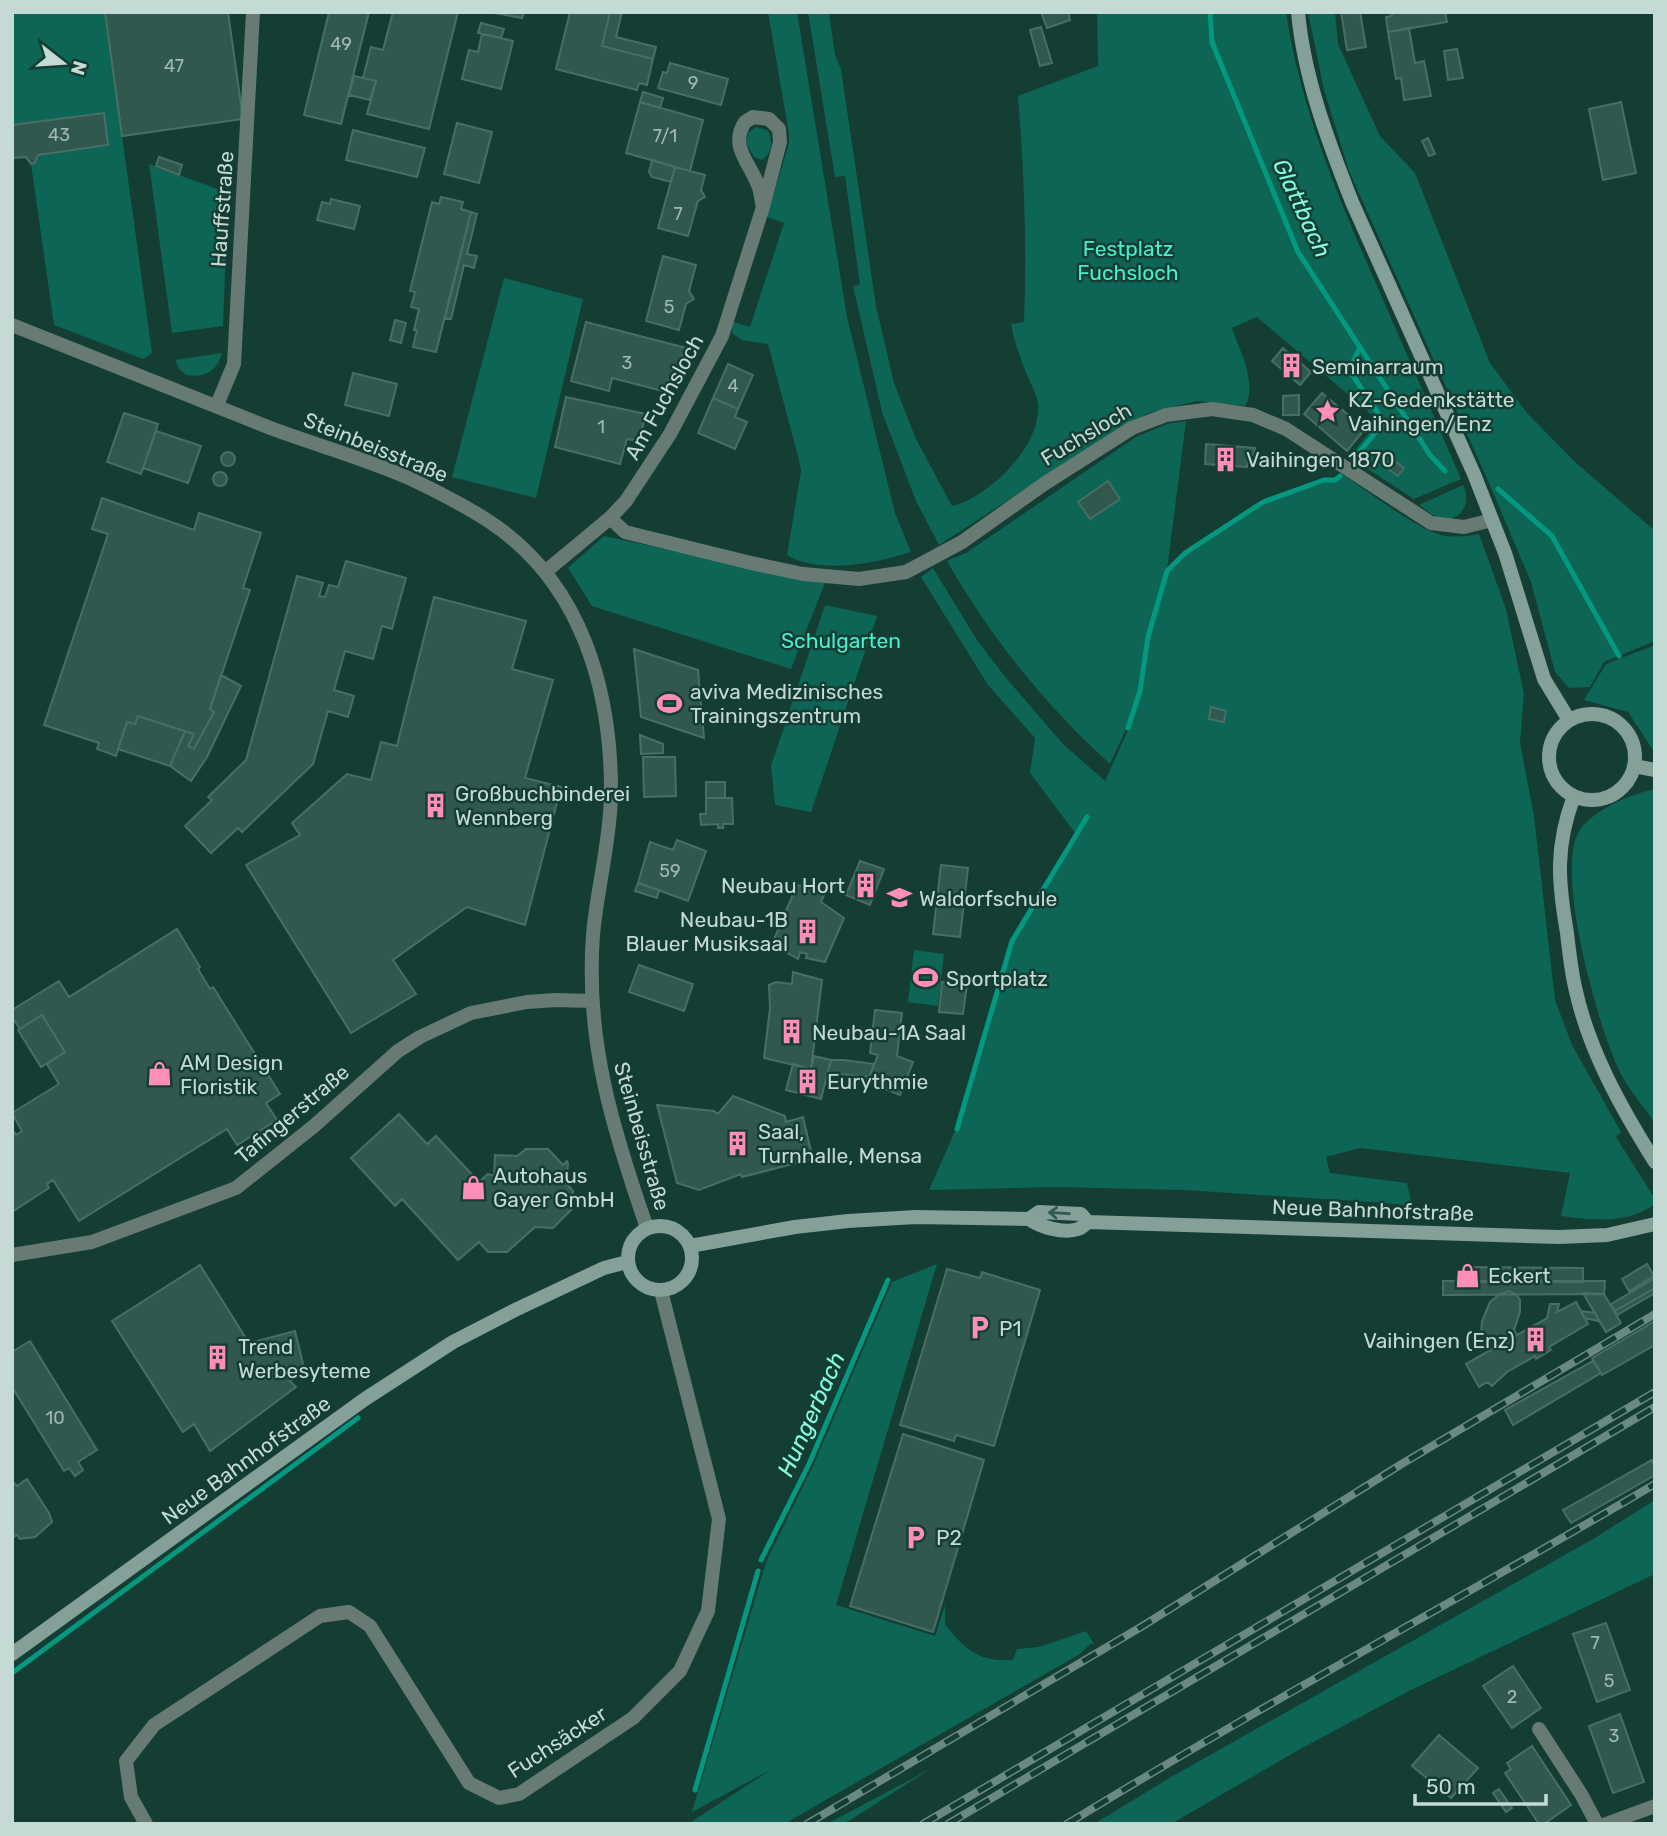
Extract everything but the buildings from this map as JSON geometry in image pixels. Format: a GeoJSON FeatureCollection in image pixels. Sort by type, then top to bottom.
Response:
{"type":"FeatureCollection","features":[{"type":"Feature","properties":{"kind":"main road"},"geometry":{"type":"LineString","coordinates":[[1298,12],[1315,96],[1337,163],[1357,215],[1492,520],[1525,611],[1545,679],[1569,720]]}},
{"type":"Feature","properties":{"kind":"main road"},"geometry":{"type":"LineString","coordinates":[[1589,713],[1613,719],[1630,736],[1634,748],[1634,766],[1625,785],[1609,796],[1592,800],[1574,796],[1556,781],[1549,760],[1553,738],[1569,720],[1589,713]]}},
{"type":"Feature","properties":{"kind":"main road"},"geometry":{"type":"LineString","coordinates":[[1634,766],[1655,770]]}},
{"type":"Feature","properties":{"kind":"main road"},"geometry":{"type":"LineString","coordinates":[[1574,796],[1562,829],[1559,870],[1575,988],[1607,1077],[1655,1162]]}},
{"type":"Feature","properties":{"kind":"main road","name":"Neue Bahnhofstraße"},"geometry":{"type":"LineString","coordinates":[[690,1246],[782,1228],[848,1221],[916,1217],[1029,1219],[1039,1212],[1081,1214],[1088,1222],[1559,1237],[1607,1235],[1655,1224]]}},
{"type":"Feature","properties":{"kind":"main road"},"geometry":{"type":"LineString","coordinates":[[660,1225],[673,1228],[683,1235],[690,1246],[690,1270],[673,1288],[662,1291],[649,1289],[638,1283],[627,1262],[632,1241],[647,1228],[660,1225]]}},
{"type":"Feature","properties":{"kind":"main road","name":"Neue Bahnhofstraße"},"geometry":{"type":"LineString","coordinates":[[12,1654],[365,1399],[453,1342],[604,1268],[627,1262]]}},
{"type":"Feature","properties":{"kind":"street","name":"Hauffstraße"},"geometry":{"type":"LineString","coordinates":[[217,405],[234,364],[253,12]]}},
{"type":"Feature","properties":{"kind":"street","name":"Am Fuchsloch"},"geometry":{"type":"LineString","coordinates":[[545,572],[610,518],[638,485],[670,434],[722,337],[763,207],[780,136],[776,125],[760,116],[745,122],[738,138],[741,152],[759,187],[763,207]]}},
{"type":"Feature","properties":{"kind":"street","name":"Steinbeisstraße"},"geometry":{"type":"LineString","coordinates":[[12,325],[272,428],[409,478],[490,522],[518,544],[545,572],[565,602],[588,649],[597,673],[607,723],[610,813],[593,935],[592,1000],[597,1056],[610,1115],[647,1228]]}},
{"type":"Feature","properties":{"kind":"street","name":"Fuchsloch"},"geometry":{"type":"LineString","coordinates":[[610,518],[625,532],[803,574],[859,579],[906,572],[936,557],[1132,428],[1166,415],[1198,409],[1239,412],[1279,425],[1431,523],[1464,527],[1492,520]]}},
{"type":"Feature","properties":{"kind":"street","name":"Tafingerstraße"},"geometry":{"type":"LineString","coordinates":[[12,1255],[92,1242],[236,1188],[314,1126],[398,1051],[462,1017],[527,1002],[592,1000]]}},
{"type":"Feature","properties":{"kind":"street","name":"Fuchsäcker"},"geometry":{"type":"LineString","coordinates":[[146,1824],[131,1797],[126,1761],[154,1725],[320,1616],[349,1612],[370,1626],[470,1783],[499,1798],[519,1794],[632,1718],[680,1671],[708,1611],[719,1519],[662,1291]]}},
{"type":"Feature","properties":{"kind":"street"},"geometry":{"type":"LineString","coordinates":[[1539,1729],[1597,1824]]}},
{"type":"Feature","properties":{"kind":"street"},"geometry":{"type":"LineString","coordinates":[[1606,1824],[1655,1806]]}},
{"type":"Feature","properties":{"kind":"green space"},"geometry":{"type":"Polygon","coordinates":[[[12,12],[105,12],[152,353],[143,359],[54,325],[31,164],[35,163],[38,155],[108,145],[104,113],[12,125],[12,12]]]}},
{"type":"Feature","properties":{"kind":"green space"},"geometry":{"type":"Polygon","coordinates":[[[768,12],[797,12],[847,317],[895,513],[911,552],[882,560],[831,566],[815,565],[787,555],[801,471],[799,460],[768,344],[742,340],[732,333],[733,322],[750,327],[784,223],[767,217],[789,143],[768,12]]]}},
{"type":"Feature","properties":{"kind":"green space","name":"Festplatz Fuchsloch"},"geometry":{"type":"Polygon","coordinates":[[[808,12],[829,12],[835,55],[841,69],[876,306],[894,383],[916,439],[952,506],[981,492],[1010,468],[1022,453],[1037,421],[1035,392],[1019,353],[1011,324],[1024,322],[1024,209],[1018,96],[1098,66],[1097,12],[1286,12],[1300,81],[1333,181],[1461,479],[1414,499],[1349,457],[1379,421],[1257,317],[1232,328],[1248,377],[1245,406],[1197,401],[1148,413],[1099,441],[939,545],[916,501],[882,412],[853,286],[860,285],[845,176],[835,177],[808,12]]]}},
{"type":"Feature","properties":{"kind":"green space"},"geometry":{"type":"Polygon","coordinates":[[[1308,12],[1335,12],[1338,44],[1380,136],[1415,173],[1490,363],[1527,413],[1575,462],[1655,531],[1655,641],[1604,662],[1590,687],[1569,688],[1555,672],[1531,582],[1349,171],[1324,90],[1308,12]]]}},
{"type":"Feature","properties":{"kind":"green space"},"geometry":{"type":"Polygon","coordinates":[[[756,127],[767,130],[771,138],[770,150],[762,160],[754,157],[746,143],[748,133],[756,127]]]}},
{"type":"Feature","properties":{"kind":"green space"},"geometry":{"type":"Polygon","coordinates":[[[149,164],[228,193],[223,326],[172,333],[149,164]]]}},
{"type":"Feature","properties":{"kind":"green space"},"geometry":{"type":"Polygon","coordinates":[[[504,278],[583,299],[536,498],[452,477],[504,278]]]}},
{"type":"Feature","properties":{"kind":"green space"},"geometry":{"type":"Polygon","coordinates":[[[222,353],[213,369],[199,376],[186,375],[175,360],[222,353]]]}},
{"type":"Feature","properties":{"kind":"green space"},"geometry":{"type":"Polygon","coordinates":[[[1186,421],[1167,570],[1147,637],[1139,691],[1127,727],[1110,764],[1063,718],[1020,669],[982,617],[947,561],[966,553],[1136,437],[1167,424],[1186,421]]]}},
{"type":"Feature","properties":{"kind":"green space"},"geometry":{"type":"Polygon","coordinates":[[[1343,475],[1430,531],[1450,536],[1479,534],[1506,609],[1524,694],[1520,743],[1534,816],[1555,1000],[1572,1045],[1621,1132],[1616,1137],[1655,1199],[1655,1204],[1644,1211],[1621,1218],[1561,1216],[1570,1173],[1360,1148],[1326,1157],[1330,1173],[1407,1183],[1412,1206],[1184,1190],[1055,1187],[929,1190],[956,1129],[1011,940],[1076,834],[1030,773],[1035,738],[988,685],[921,577],[933,568],[977,640],[1006,678],[1064,745],[1105,781],[1142,692],[1149,637],[1168,572],[1185,554],[1264,503],[1324,482],[1335,481],[1343,475]]]}},
{"type":"Feature","properties":{"kind":"green space"},"geometry":{"type":"Polygon","coordinates":[[[1463,485],[1466,502],[1457,516],[1442,519],[1419,505],[1463,485]]]}},
{"type":"Feature","properties":{"kind":"green space"},"geometry":{"type":"Polygon","coordinates":[[[604,536],[825,583],[791,669],[592,606],[568,568],[604,536]]]}},
{"type":"Feature","properties":{"kind":"green space","name":"Schulgarten"},"geometry":{"type":"Polygon","coordinates":[[[825,605],[877,616],[811,812],[775,805],[771,766],[825,605]]]}},
{"type":"Feature","properties":{"kind":"green space"},"geometry":{"type":"Polygon","coordinates":[[[1655,645],[1655,753],[1628,712],[1584,700],[1606,664],[1655,645]]]}},
{"type":"Feature","properties":{"kind":"green space"},"geometry":{"type":"Polygon","coordinates":[[[1655,789],[1655,1123],[1627,1084],[1610,1049],[1582,952],[1572,882],[1573,854],[1578,833],[1584,825],[1612,805],[1655,789]]]}},
{"type":"Feature","properties":{"kind":"green space","name":"Sportplatz"},"geometry":{"type":"Polygon","coordinates":[[[914,950],[944,954],[938,1006],[908,1002],[914,950]]]}},
{"type":"Feature","properties":{"kind":"green space"},"geometry":{"type":"Polygon","coordinates":[[[937,1264],[836,1605],[935,1636],[945,1605],[945,1624],[952,1633],[966,1647],[991,1659],[1013,1660],[1017,1649],[1039,1647],[1086,1631],[1094,1644],[784,1824],[688,1824],[772,1769],[692,1812],[766,1562],[813,1466],[892,1282],[937,1264]]]}},
{"type":"Feature","properties":{"kind":"green space"},"geometry":{"type":"Polygon","coordinates":[[[1655,1500],[1655,1574],[1409,1691],[1302,1748],[1171,1824],[1094,1824],[1171,1777],[1593,1539],[1655,1500]]]}},
{"type":"Feature","properties":{"kind":"green space"},"geometry":{"type":"Polygon","coordinates":[[[932,1768],[844,1824],[827,1824],[932,1768]]]}},
{"type":"Feature","properties":{"kind":"waterway","name":"Glattbach"},"geometry":{"type":"LineString","coordinates":[[1210,12],[1212,42],[1298,252],[1430,455],[1445,471]]}},
{"type":"Feature","properties":{"kind":"waterway","name":"Hungerbach"},"geometry":{"type":"LineString","coordinates":[[1356,456],[1384,422],[1349,370],[1360,347]]}},
{"type":"Feature","properties":{"kind":"waterway","name":"Hungerbach"},"geometry":{"type":"LineString","coordinates":[[1128,728],[1140,691],[1148,637],[1167,571],[1185,553],[1263,502],[1324,480],[1335,480],[1340,476]]}},
{"type":"Feature","properties":{"kind":"waterway","name":"Glattbach"},"geometry":{"type":"LineString","coordinates":[[1498,489],[1552,536],[1619,656]]}},
{"type":"Feature","properties":{"kind":"waterway","name":"Hungerbach"},"geometry":{"type":"LineString","coordinates":[[957,1129],[1012,941],[1087,817]]}},
{"type":"Feature","properties":{"kind":"waterway","name":"Hungerbach"},"geometry":{"type":"LineString","coordinates":[[761,1560],[809,1464],[888,1280]]}},
{"type":"Feature","properties":{"kind":"waterway"},"geometry":{"type":"LineString","coordinates":[[12,1673],[358,1418]]}},
{"type":"Feature","properties":{"kind":"waterway","name":"Hungerbach"},"geometry":{"type":"LineString","coordinates":[[695,1790],[758,1571]]}},
{"type":"Feature","properties":{"kind":"railway"},"geometry":{"type":"LineString","coordinates":[[807,1824],[1141,1627],[1400,1465],[1655,1314]]}},
{"type":"Feature","properties":{"kind":"railway"},"geometry":{"type":"LineString","coordinates":[[923,1824],[1655,1392]]}},
{"type":"Feature","properties":{"kind":"railway"},"geometry":{"type":"LineString","coordinates":[[948,1824],[1655,1407]]}},
{"type":"Feature","properties":{"kind":"railway"},"geometry":{"type":"LineString","coordinates":[[1067,1824],[1213,1737],[1655,1484]]}},
{"type":"Feature","properties":{"kind":"place","name":"Seminarraum"},"geometry":{"type":"Point","coordinates":[1292,366]}},
{"type":"Feature","properties":{"kind":"place","name":"KZ-Gedenkstätte Vaihingen/Enz"},"geometry":{"type":"Point","coordinates":[1328,411]}},
{"type":"Feature","properties":{"kind":"place","name":"Vaihingen 1870"},"geometry":{"type":"Point","coordinates":[1226,459]}},
{"type":"Feature","properties":{"kind":"place","name":"aviva Medizinisches Trainingszentrum"},"geometry":{"type":"Point","coordinates":[670,703]}},
{"type":"Feature","properties":{"kind":"place","name":"Großbuchbinderei Wennberg"},"geometry":{"type":"Point","coordinates":[435,805]}},
{"type":"Feature","properties":{"kind":"place","name":"Neubau Hort"},"geometry":{"type":"Point","coordinates":[865,885]}},
{"type":"Feature","properties":{"kind":"place","name":"Waldorfschule"},"geometry":{"type":"Point","coordinates":[899,898]}},
{"type":"Feature","properties":{"kind":"place","name":"Neubau-1B Blauer Musiksaal"},"geometry":{"type":"Point","coordinates":[808,931]}},
{"type":"Feature","properties":{"kind":"place","name":"Sportplatz"},"geometry":{"type":"Point","coordinates":[926,978]}},
{"type":"Feature","properties":{"kind":"place","name":"Neubau-1A Saal"},"geometry":{"type":"Point","coordinates":[792,1032]}},
{"type":"Feature","properties":{"kind":"place","name":"AM Design Floristik"},"geometry":{"type":"Point","coordinates":[160,1074]}},
{"type":"Feature","properties":{"kind":"place","name":"Eurythmie"},"geometry":{"type":"Point","coordinates":[807,1081]}},
{"type":"Feature","properties":{"kind":"place","name":"Saal, Turnhalle, Mensa"},"geometry":{"type":"Point","coordinates":[738,1143]}},
{"type":"Feature","properties":{"kind":"place","name":"Autohaus Gayer GmbH"},"geometry":{"type":"Point","coordinates":[473,1187]}},
{"type":"Feature","properties":{"kind":"place","name":"Eckert"},"geometry":{"type":"Point","coordinates":[1468,1275]}},
{"type":"Feature","properties":{"kind":"place","name":"P1"},"geometry":{"type":"Point","coordinates":[979,1328]}},
{"type":"Feature","properties":{"kind":"place","name":"Vaihingen (Enz)"},"geometry":{"type":"Point","coordinates":[1535,1340]}},
{"type":"Feature","properties":{"kind":"place","name":"Trend Werbesyteme"},"geometry":{"type":"Point","coordinates":[218,1358]}},
{"type":"Feature","properties":{"kind":"place","name":"P2"},"geometry":{"type":"Point","coordinates":[916,1537]}}]}
